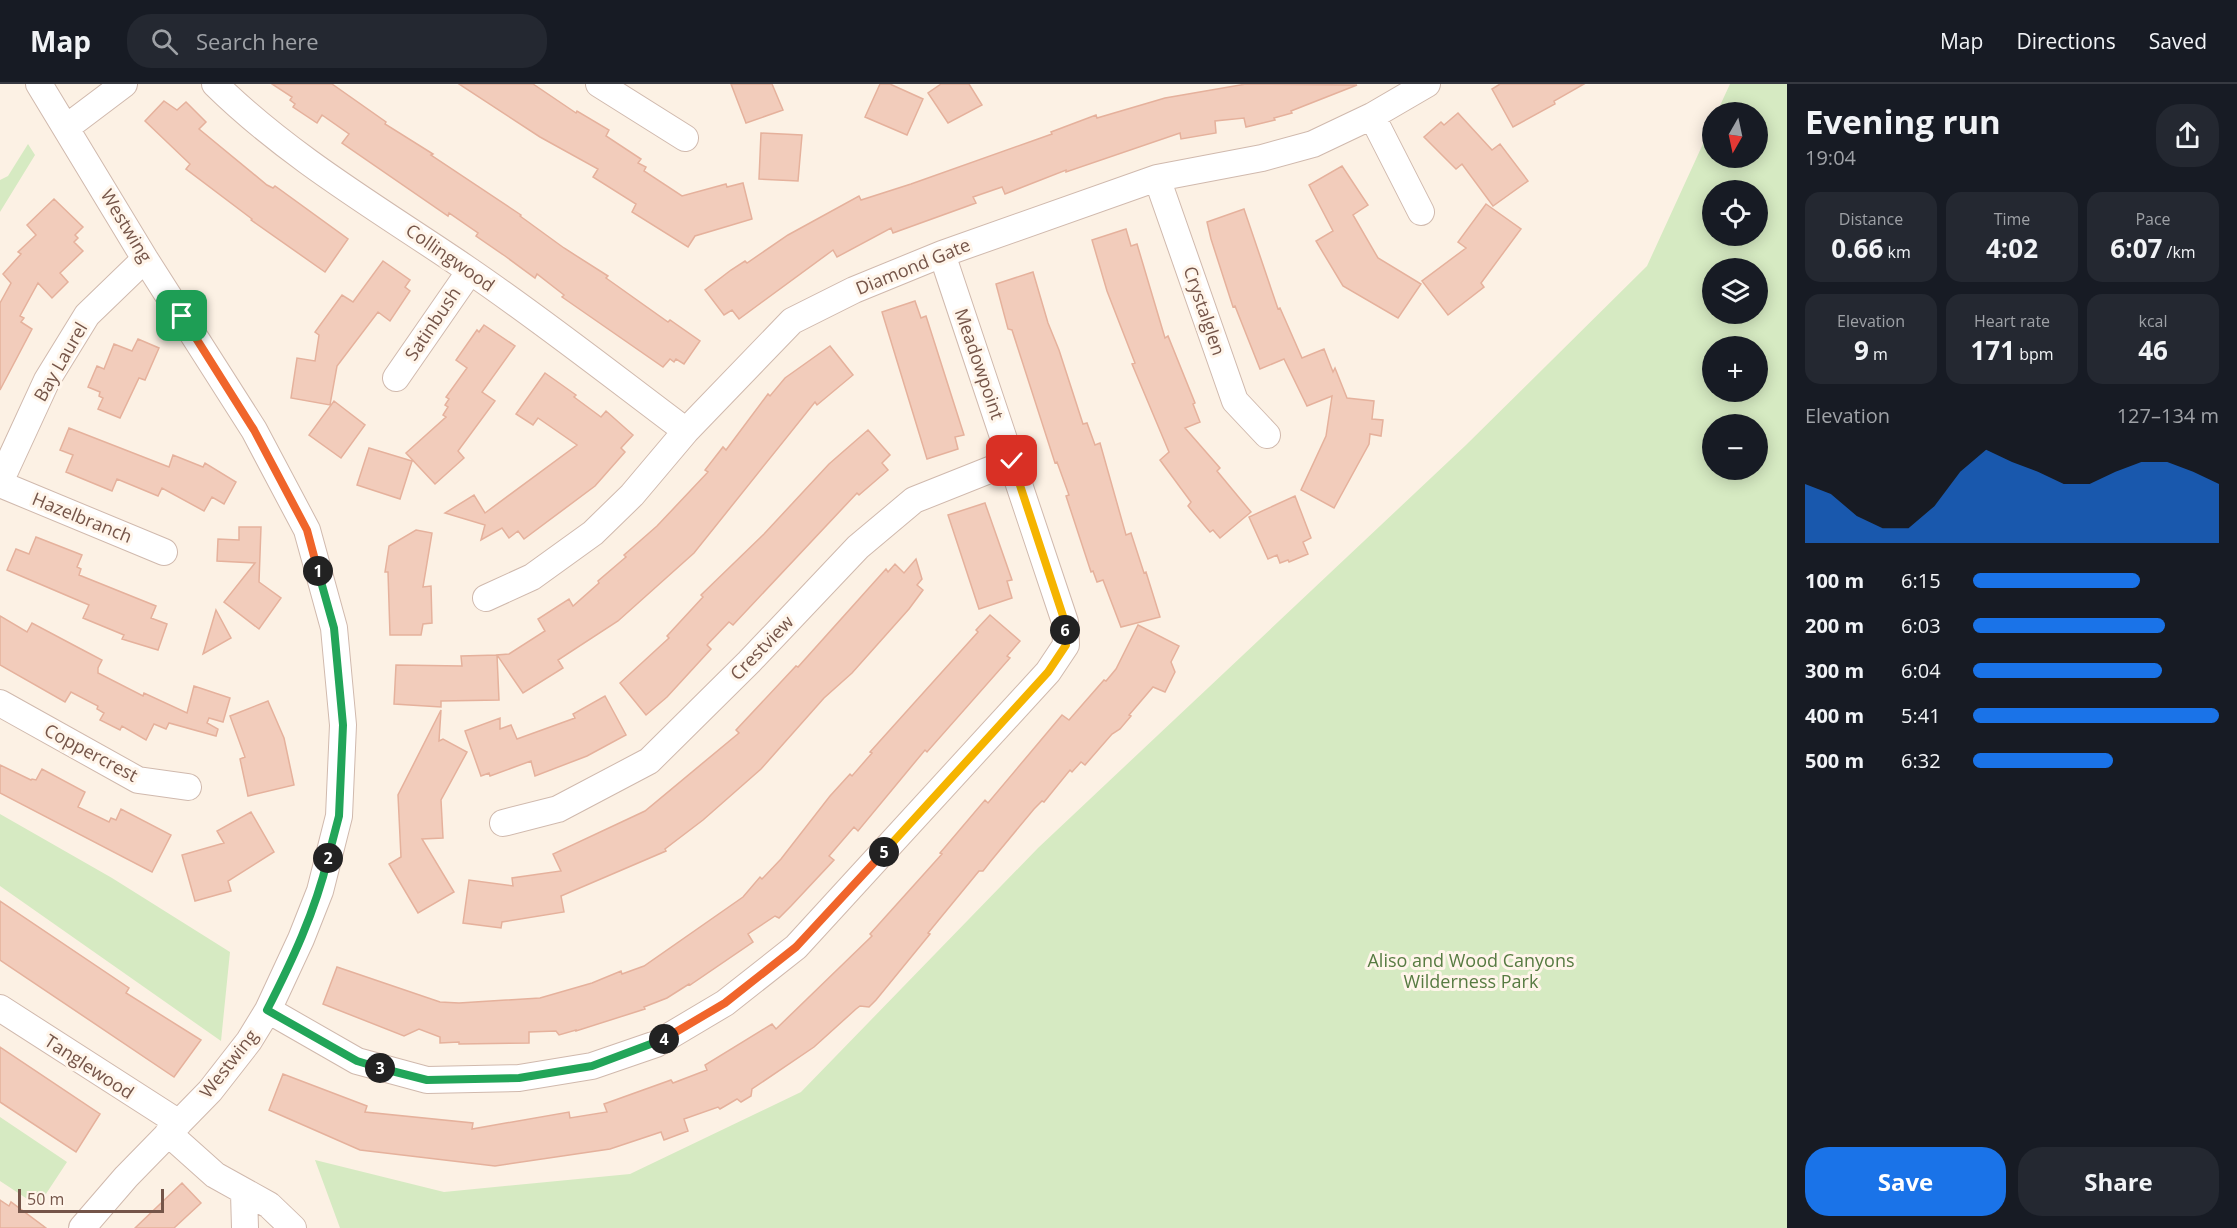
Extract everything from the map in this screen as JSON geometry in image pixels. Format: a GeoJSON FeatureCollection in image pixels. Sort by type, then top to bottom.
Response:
{"type":"FeatureCollection","features":[{"type":"Feature","properties":{"kind":"street","name":"Westwing"},"geometry":{"type":"LineString","coordinates":[[39,84],[145,259],[254,430],[307,530],[334,628],[343,725],[339,816],[320,891],[301,939],[267,1010],[243,1049],[210,1091],[82,1228]]}},
{"type":"Feature","properties":{"kind":"street"},"geometry":{"type":"LineString","coordinates":[[67,127],[124,84]]}},
{"type":"Feature","properties":{"kind":"street","name":"Collingwood"},"geometry":{"type":"LineString","coordinates":[[215,84],[236,105],[328,176],[470,270],[686,431]]}},
{"type":"Feature","properties":{"kind":"street"},"geometry":{"type":"LineString","coordinates":[[599,84],[685,138]]}},
{"type":"Feature","properties":{"kind":"street","name":"Diamond Gate"},"geometry":{"type":"LineString","coordinates":[[486,598],[532,577],[593,533],[632,495],[686,431],[792,321],[854,290],[942,254],[1157,178],[1262,158],[1313,144],[1372,116],[1427,84]]}},
{"type":"Feature","properties":{"kind":"street"},"geometry":{"type":"LineString","coordinates":[[1372,116],[1421,212]]}},
{"type":"Feature","properties":{"kind":"street","name":"Crystalglen"},"geometry":{"type":"LineString","coordinates":[[1157,178],[1235,400],[1267,435]]}},
{"type":"Feature","properties":{"kind":"street","name":"Meadowpoint"},"geometry":{"type":"LineString","coordinates":[[267,1010],[357,1061],[427,1080],[519,1078],[592,1066],[656,1044],[725,1003],[796,947],[1048,672],[1066,645],[1065,622],[942,254]]}},
{"type":"Feature","properties":{"kind":"street","name":"Bay Laurel"},"geometry":{"type":"LineString","coordinates":[[0,483],[47,380],[87,315],[145,259]]}},
{"type":"Feature","properties":{"kind":"street","name":"Satinbush"},"geometry":{"type":"LineString","coordinates":[[396,378],[470,270]]}},
{"type":"Feature","properties":{"kind":"street","name":"Crestview"},"geometry":{"type":"LineString","coordinates":[[503,823],[558,809],[649,761],[749,662],[858,548],[914,500],[1012,461]]}},
{"type":"Feature","properties":{"kind":"street","name":"Hazelbranch"},"geometry":{"type":"LineString","coordinates":[[0,483],[164,552]]}},
{"type":"Feature","properties":{"kind":"street","name":"Coppercrest"},"geometry":{"type":"LineString","coordinates":[[0,703],[138,780],[188,788]]}},
{"type":"Feature","properties":{"kind":"street","name":"Tanglewood"},"geometry":{"type":"LineString","coordinates":[[0,1008],[174,1128],[215,1175],[269,1205],[293,1228]]}},
{"type":"Feature","properties":{"kind":"street"},"geometry":{"type":"LineString","coordinates":[[244,1193],[245,1228]]}},
{"type":"Feature","properties":{"kind":"green space","name":"Aliso and Wood Canyons Wilderness Park"},"geometry":{"type":"Polygon","coordinates":[[[1730,84],[1787,84],[1787,1228],[340,1228],[315,1160],[444,1192],[630,1174],[801,1092],[1038,848],[1466,445],[1647,266],[1702,146],[1702,168],[1768,168],[1768,102],[1722,102],[1730,84]]]}},
{"type":"Feature","properties":{"kind":"green space"},"geometry":{"type":"Polygon","coordinates":[[[28,144],[35,155],[0,212],[0,180],[8,176],[28,144]]]}},
{"type":"Feature","properties":{"kind":"green space"},"geometry":{"type":"Polygon","coordinates":[[[0,814],[112,878],[230,952],[221,1041],[0,886],[0,814]]]}},
{"type":"Feature","properties":{"kind":"green space"},"geometry":{"type":"Polygon","coordinates":[[[0,1117],[67,1162],[38,1206],[0,1181],[0,1117]]]}},
{"type":"Feature","properties":{"kind":"building"},"geometry":{"type":"Polygon","coordinates":[[[272,84],[332,84],[386,122],[385,124],[433,154],[431,155],[608,276],[606,278],[668,322],[670,320],[700,341],[684,364],[676,359],[674,362],[670,359],[663,367],[562,297],[564,295],[537,274],[535,278],[476,236],[478,233],[449,213],[448,216],[342,143],[349,134],[322,115],[317,123],[293,107],[295,104],[290,100],[292,97],[272,84]]]}},
{"type":"Feature","properties":{"kind":"building"},"geometry":{"type":"Polygon","coordinates":[[[459,84],[533,84],[576,113],[577,111],[609,130],[606,136],[641,159],[638,163],[646,167],[644,171],[682,196],[726,184],[727,187],[743,183],[752,219],[695,236],[688,247],[632,212],[636,204],[593,177],[598,169],[540,137],[459,84]]]}},
{"type":"Feature","properties":{"kind":"building"},"geometry":{"type":"Polygon","coordinates":[[[731,84],[772,84],[783,110],[746,123],[731,84]]]}},
{"type":"Feature","properties":{"kind":"building"},"geometry":{"type":"Polygon","coordinates":[[[880,84],[890,84],[923,99],[907,135],[865,117],[880,84]]]}},
{"type":"Feature","properties":{"kind":"building"},"geometry":{"type":"Polygon","coordinates":[[[941,84],[969,84],[982,105],[948,123],[928,93],[941,84]]]}},
{"type":"Feature","properties":{"kind":"building"},"geometry":{"type":"Polygon","coordinates":[[[1246,84],[1357,85],[1291,111],[1292,113],[1274,118],[1275,120],[1246,127],[1244,118],[1215,121],[1216,133],[1181,139],[1180,133],[1066,172],[1066,170],[1005,194],[1002,187],[973,197],[976,203],[893,233],[891,228],[837,257],[833,250],[739,319],[732,310],[724,315],[705,290],[745,261],[747,263],[788,235],[859,196],[861,200],[911,184],[1052,134],[1051,132],[1096,115],[1097,118],[1165,98],[1246,84]]]}},
{"type":"Feature","properties":{"kind":"building"},"geometry":{"type":"Polygon","coordinates":[[[1500,84],[1584,84],[1554,101],[1555,104],[1513,127],[1492,89],[1500,84]]]}},
{"type":"Feature","properties":{"kind":"building"},"geometry":{"type":"Polygon","coordinates":[[[164,101],[177,110],[186,102],[206,122],[199,129],[267,185],[273,188],[275,186],[348,239],[325,272],[251,220],[186,169],[190,164],[145,121],[164,101]]]}},
{"type":"Feature","properties":{"kind":"building"},"geometry":{"type":"Polygon","coordinates":[[[1458,113],[1492,150],[1500,144],[1528,181],[1493,206],[1462,164],[1456,169],[1424,137],[1441,122],[1444,125],[1458,113]]]}},
{"type":"Feature","properties":{"kind":"building"},"geometry":{"type":"Polygon","coordinates":[[[761,133],[802,135],[798,181],[759,179],[761,133]]]}},
{"type":"Feature","properties":{"kind":"building"},"geometry":{"type":"Polygon","coordinates":[[[1342,166],[1368,205],[1353,215],[1378,258],[1421,284],[1398,318],[1343,286],[1316,241],[1333,231],[1309,185],[1342,166]]]}},
{"type":"Feature","properties":{"kind":"building"},"geometry":{"type":"Polygon","coordinates":[[[54,199],[83,227],[75,235],[78,238],[74,242],[83,251],[60,273],[68,282],[52,298],[38,283],[20,316],[24,318],[21,322],[32,329],[0,390],[0,303],[11,283],[3,274],[21,254],[18,252],[36,235],[27,225],[54,199]]]}},
{"type":"Feature","properties":{"kind":"building"},"geometry":{"type":"Polygon","coordinates":[[[1486,204],[1521,229],[1481,283],[1484,287],[1448,315],[1422,281],[1466,248],[1458,242],[1486,204]]]}},
{"type":"Feature","properties":{"kind":"building"},"geometry":{"type":"Polygon","coordinates":[[[1244,209],[1278,309],[1280,308],[1302,358],[1324,349],[1333,372],[1335,368],[1347,398],[1374,401],[1372,419],[1383,420],[1381,436],[1370,434],[1369,444],[1334,508],[1301,490],[1326,436],[1332,396],[1307,406],[1284,359],[1260,369],[1235,306],[1233,307],[1211,239],[1207,222],[1244,209]]]}},
{"type":"Feature","properties":{"kind":"building"},"geometry":{"type":"Polygon","coordinates":[[[1126,229],[1131,246],[1137,244],[1165,338],[1168,336],[1195,403],[1193,404],[1200,422],[1185,428],[1220,468],[1217,471],[1251,512],[1220,538],[1213,530],[1210,532],[1188,506],[1191,502],[1160,460],[1169,452],[1132,364],[1135,363],[1107,291],[1092,240],[1126,229]]]}},
{"type":"Feature","properties":{"kind":"building"},"geometry":{"type":"Polygon","coordinates":[[[383,261],[410,280],[405,287],[410,291],[390,321],[378,312],[337,366],[330,405],[291,398],[297,358],[315,361],[319,335],[315,332],[342,295],[353,302],[383,261]]]}},
{"type":"Feature","properties":{"kind":"building"},"geometry":{"type":"Polygon","coordinates":[[[1033,272],[1083,424],[1087,423],[1095,445],[1100,443],[1126,535],[1131,533],[1160,617],[1121,627],[1103,580],[1097,582],[1093,571],[1091,572],[1066,496],[1069,495],[1057,462],[1055,463],[1012,330],[1008,329],[996,284],[1033,272]]]}},
{"type":"Feature","properties":{"kind":"building"},"geometry":{"type":"Polygon","coordinates":[[[915,301],[921,318],[926,316],[964,435],[955,437],[958,449],[927,459],[882,312],[915,301]]]}},
{"type":"Feature","properties":{"kind":"building"},"geometry":{"type":"Polygon","coordinates":[[[484,325],[515,346],[482,392],[495,401],[458,451],[464,458],[435,484],[406,453],[446,417],[443,415],[448,407],[445,405],[449,399],[446,397],[467,368],[456,360],[477,330],[479,332],[484,325]]]}},
{"type":"Feature","properties":{"kind":"building"},"geometry":{"type":"Polygon","coordinates":[[[138,339],[159,348],[145,380],[139,378],[120,418],[98,409],[103,398],[99,396],[100,392],[88,387],[97,366],[104,369],[114,344],[132,351],[138,339]]]}},
{"type":"Feature","properties":{"kind":"building"},"geometry":{"type":"Polygon","coordinates":[[[830,346],[853,375],[817,405],[815,402],[694,553],[618,621],[558,660],[563,668],[523,693],[497,655],[509,654],[545,631],[538,619],[569,599],[573,606],[599,583],[598,581],[626,557],[624,555],[657,526],[708,472],[705,470],[723,447],[726,450],[768,394],[770,396],[785,378],[830,346]]]}},
{"type":"Feature","properties":{"kind":"building"},"geometry":{"type":"Polygon","coordinates":[[[545,373],[576,395],[574,397],[601,417],[606,411],[633,435],[621,448],[625,452],[595,486],[524,539],[518,531],[509,538],[502,528],[481,540],[485,525],[445,513],[474,495],[485,513],[577,445],[538,418],[533,425],[516,414],[545,373]]]}},
{"type":"Feature","properties":{"kind":"building"},"geometry":{"type":"Polygon","coordinates":[[[334,401],[365,425],[341,458],[309,435],[334,401]]]}},
{"type":"Feature","properties":{"kind":"building"},"geometry":{"type":"Polygon","coordinates":[[[69,428],[169,467],[173,455],[203,467],[205,463],[236,482],[224,504],[212,497],[204,511],[162,488],[158,496],[117,479],[112,491],[66,472],[73,455],[60,450],[69,428]]]}},
{"type":"Feature","properties":{"kind":"building"},"geometry":{"type":"Polygon","coordinates":[[[868,430],[890,455],[882,463],[888,470],[859,495],[857,493],[733,625],[729,622],[707,645],[711,649],[667,697],[646,715],[620,683],[669,638],[667,636],[703,597],[701,595],[764,534],[829,464],[868,430]]]}},
{"type":"Feature","properties":{"kind":"building"},"geometry":{"type":"Polygon","coordinates":[[[369,448],[412,461],[400,499],[357,485],[369,448]]]}},
{"type":"Feature","properties":{"kind":"building"},"geometry":{"type":"Polygon","coordinates":[[[1295,496],[1311,538],[1303,542],[1308,554],[1289,562],[1288,560],[1280,563],[1277,555],[1268,559],[1249,517],[1295,496]]]}},
{"type":"Feature","properties":{"kind":"building"},"geometry":{"type":"Polygon","coordinates":[[[985,503],[1012,580],[1007,581],[1012,598],[979,609],[948,515],[985,503]]]}},
{"type":"Feature","properties":{"kind":"building"},"geometry":{"type":"Polygon","coordinates":[[[239,527],[261,527],[259,582],[281,598],[259,629],[224,602],[255,563],[217,561],[218,539],[239,540],[239,527]]]}},
{"type":"Feature","properties":{"kind":"building"},"geometry":{"type":"Polygon","coordinates":[[[416,530],[432,533],[423,587],[431,586],[432,623],[423,624],[421,635],[390,635],[388,572],[385,572],[389,546],[416,530]]]}},
{"type":"Feature","properties":{"kind":"building"},"geometry":{"type":"Polygon","coordinates":[[[36,537],[82,555],[77,567],[81,569],[79,575],[156,606],[151,618],[167,624],[158,650],[122,639],[124,635],[83,618],[89,605],[7,570],[16,549],[29,554],[36,537]]]}},
{"type":"Feature","properties":{"kind":"building"},"geometry":{"type":"Polygon","coordinates":[[[916,559],[922,579],[917,585],[923,590],[909,609],[852,673],[824,698],[761,769],[703,820],[665,849],[666,851],[561,896],[564,912],[502,922],[501,928],[463,923],[469,880],[513,886],[512,878],[561,871],[553,854],[645,811],[739,733],[736,730],[796,666],[798,667],[886,569],[888,572],[895,564],[904,573],[916,559]]]}},
{"type":"Feature","properties":{"kind":"building"},"geometry":{"type":"Polygon","coordinates":[[[216,610],[231,638],[203,654],[216,610]]]}},
{"type":"Feature","properties":{"kind":"building"},"geometry":{"type":"Polygon","coordinates":[[[990,615],[1020,641],[1007,656],[1010,658],[927,752],[925,750],[858,831],[854,827],[829,856],[834,860],[791,906],[779,918],[775,916],[748,934],[753,942],[690,985],[667,998],[644,1007],[645,1009],[576,1031],[559,1035],[556,1031],[529,1032],[529,1043],[440,1043],[440,1037],[419,1029],[404,1036],[323,1004],[337,967],[440,1002],[459,1003],[540,998],[592,983],[621,971],[622,974],[644,966],[743,897],[760,877],[762,879],[781,859],[830,796],[850,774],[852,776],[872,753],[870,752],[978,632],[976,630],[990,615]]]}},
{"type":"Feature","properties":{"kind":"building"},"geometry":{"type":"Polygon","coordinates":[[[0,616],[27,632],[32,623],[102,660],[98,673],[143,696],[144,693],[187,713],[194,686],[230,698],[223,722],[209,718],[207,723],[218,729],[216,736],[169,723],[166,729],[154,724],[146,740],[122,726],[120,730],[100,720],[104,713],[97,709],[98,706],[71,692],[65,702],[0,665],[0,616]]]}},
{"type":"Feature","properties":{"kind":"building"},"geometry":{"type":"Polygon","coordinates":[[[1138,625],[1179,646],[1171,662],[1175,672],[1165,692],[1153,687],[1120,729],[1112,734],[1085,765],[1081,762],[1072,772],[1070,770],[1044,802],[1042,801],[1034,809],[983,871],[979,871],[869,1007],[860,1006],[814,1047],[752,1089],[751,1096],[741,1102],[737,1099],[720,1109],[718,1107],[684,1119],[688,1131],[664,1140],[661,1132],[610,1149],[495,1166],[360,1150],[269,1110],[283,1074],[367,1106],[365,1112],[473,1123],[472,1129],[569,1112],[570,1118],[607,1112],[604,1104],[707,1070],[705,1065],[772,1024],[776,1029],[872,936],[870,934],[942,854],[940,853],[985,800],[988,803],[1062,715],[1069,720],[1104,680],[1106,681],[1116,669],[1138,625]]]}},
{"type":"Feature","properties":{"kind":"building"},"geometry":{"type":"Polygon","coordinates":[[[497,655],[499,700],[441,701],[441,707],[394,704],[396,665],[462,666],[461,656],[497,655]]]}},
{"type":"Feature","properties":{"kind":"building"},"geometry":{"type":"Polygon","coordinates":[[[605,696],[626,735],[587,756],[535,776],[531,761],[490,776],[489,773],[481,776],[465,731],[500,718],[500,729],[511,725],[517,739],[575,718],[573,714],[605,696]]]}},
{"type":"Feature","properties":{"kind":"building"},"geometry":{"type":"Polygon","coordinates":[[[268,701],[284,738],[294,785],[248,796],[240,759],[245,757],[230,716],[268,701]]]}},
{"type":"Feature","properties":{"kind":"building"},"geometry":{"type":"Polygon","coordinates":[[[441,710],[439,741],[443,739],[467,752],[441,800],[443,838],[422,839],[454,892],[418,913],[389,864],[401,857],[398,795],[441,710]]]}},
{"type":"Feature","properties":{"kind":"building"},"geometry":{"type":"Polygon","coordinates":[[[0,765],[31,780],[36,780],[42,769],[85,792],[78,807],[109,822],[111,818],[116,820],[121,809],[171,835],[152,872],[0,793],[0,765]]]}},
{"type":"Feature","properties":{"kind":"building"},"geometry":{"type":"Polygon","coordinates":[[[251,812],[274,852],[228,881],[231,891],[195,901],[182,855],[224,843],[217,831],[251,812]]]}},
{"type":"Feature","properties":{"kind":"building"},"geometry":{"type":"Polygon","coordinates":[[[0,901],[129,988],[126,993],[201,1040],[174,1077],[0,960],[0,901]]]}},
{"type":"Feature","properties":{"kind":"building"},"geometry":{"type":"Polygon","coordinates":[[[0,1047],[100,1114],[76,1152],[0,1102],[0,1047]]]}},
{"type":"Feature","properties":{"kind":"building"},"geometry":{"type":"Polygon","coordinates":[[[182,1183],[201,1203],[174,1228],[135,1228],[182,1183]]]}},
{"type":"Feature","properties":{"kind":"building"},"geometry":{"type":"Polygon","coordinates":[[[0,1200],[9,1206],[11,1202],[46,1228],[0,1228],[0,1200]]]}},
{"type":"Feature","properties":{"kind":"route"},"geometry":{"type":"LineString","coordinates":[[182,316],[254,430],[307,530],[334,628],[343,725],[339,816],[320,891],[301,939],[267,1010],[357,1061],[427,1080],[519,1078],[592,1066],[656,1044],[725,1003],[796,947],[1048,672],[1066,645],[1065,622],[1012,461]]}}]}
